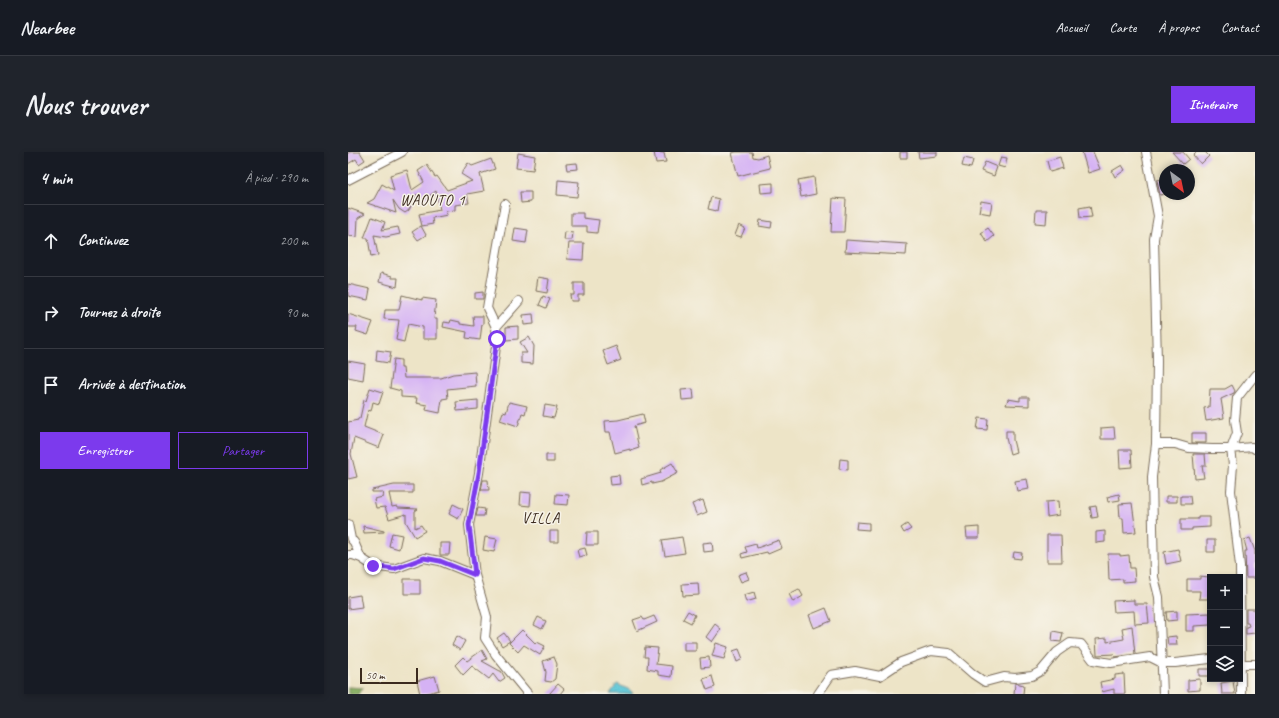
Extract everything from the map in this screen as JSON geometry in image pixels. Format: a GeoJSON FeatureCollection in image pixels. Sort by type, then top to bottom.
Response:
{"type":"FeatureCollection","features":[{"type":"Feature","properties":{"kind":"street"},"geometry":{"type":"LineString","coordinates":[[348,180],[402,152]]}},
{"type":"Feature","properties":{"kind":"street"},"geometry":{"type":"LineString","coordinates":[[1146,152],[1158,216],[1154,239],[1157,361],[1156,444],[1152,477],[1154,577],[1159,597],[1163,694]]}},
{"type":"Feature","properties":{"kind":"street"},"geometry":{"type":"LineString","coordinates":[[506,204],[487,308],[496,327],[497,339],[479,473],[469,525],[475,575],[487,617],[485,638],[496,655],[528,694]]}},
{"type":"Feature","properties":{"kind":"street"},"geometry":{"type":"LineString","coordinates":[[496,327],[519,301]]}},
{"type":"Feature","properties":{"kind":"street"},"geometry":{"type":"LineString","coordinates":[[1240,646],[1240,566],[1232,491],[1233,465],[1231,449],[1236,433],[1235,420],[1237,398],[1255,375]]}},
{"type":"Feature","properties":{"kind":"street"},"geometry":{"type":"LineString","coordinates":[[1156,444],[1174,444],[1189,448],[1231,449],[1252,447],[1255,449]]}},
{"type":"Feature","properties":{"kind":"street"},"geometry":{"type":"LineString","coordinates":[[348,524],[350,539],[354,542],[361,558]]}},
{"type":"Feature","properties":{"kind":"street"},"geometry":{"type":"LineString","coordinates":[[348,554],[361,558],[373,566],[394,569],[424,558],[440,561],[475,575]]}},
{"type":"Feature","properties":{"kind":"street"},"geometry":{"type":"LineString","coordinates":[[818,694],[831,675],[855,671],[880,676],[901,662],[931,651],[949,653],[973,674],[985,682],[1004,677],[1015,678],[1032,676],[1041,672],[1057,652],[1070,643],[1081,644],[1094,660],[1111,663],[1150,657],[1162,663],[1207,659]]}},
{"type":"Feature","properties":{"kind":"street"},"geometry":{"type":"LineString","coordinates":[[1243,664],[1255,664]]}},
{"type":"Feature","properties":{"kind":"street"},"geometry":{"type":"LineString","coordinates":[[1241,682],[1241,694]]}},
{"type":"Feature","properties":{"kind":"green space"},"geometry":{"type":"Polygon","coordinates":[[[348,687],[364,688],[358,694],[348,694],[348,687]]]}},
{"type":"Feature","properties":{"kind":"water"},"geometry":{"type":"Polygon","coordinates":[[[617,684],[630,690],[633,694],[610,694],[617,684]]]}},
{"type":"Feature","properties":{"kind":"building"},"geometry":{"type":"Polygon","coordinates":[[[348,152],[360,152],[365,160],[359,164],[356,159],[348,164],[348,152]]]}},
{"type":"Feature","properties":{"kind":"building"},"geometry":{"type":"Polygon","coordinates":[[[654,152],[664,153],[666,162],[656,163],[654,152]]]}},
{"type":"Feature","properties":{"kind":"building"},"geometry":{"type":"Polygon","coordinates":[[[752,152],[753,157],[758,158],[767,155],[770,168],[738,176],[732,153],[752,152]]]}},
{"type":"Feature","properties":{"kind":"building"},"geometry":{"type":"Polygon","coordinates":[[[900,152],[907,152],[907,158],[900,158],[900,152]]]}},
{"type":"Feature","properties":{"kind":"building"},"geometry":{"type":"Polygon","coordinates":[[[918,152],[937,152],[937,156],[919,158],[918,152]]]}},
{"type":"Feature","properties":{"kind":"building"},"geometry":{"type":"Polygon","coordinates":[[[1082,152],[1093,152],[1100,169],[1088,173],[1082,152]]]}},
{"type":"Feature","properties":{"kind":"building"},"geometry":{"type":"Polygon","coordinates":[[[1172,152],[1183,152],[1189,159],[1183,164],[1172,152]]]}},
{"type":"Feature","properties":{"kind":"building"},"geometry":{"type":"Polygon","coordinates":[[[1196,152],[1205,152],[1209,156],[1201,164],[1193,155],[1196,152]]]}},
{"type":"Feature","properties":{"kind":"building"},"geometry":{"type":"Polygon","coordinates":[[[518,153],[535,156],[533,170],[516,168],[518,153]]]}},
{"type":"Feature","properties":{"kind":"building"},"geometry":{"type":"Polygon","coordinates":[[[1001,157],[1007,158],[1005,168],[998,166],[1001,157]]]}},
{"type":"Feature","properties":{"kind":"building"},"geometry":{"type":"Polygon","coordinates":[[[1060,157],[1063,168],[1050,172],[1047,161],[1060,157]]]}},
{"type":"Feature","properties":{"kind":"building"},"geometry":{"type":"Polygon","coordinates":[[[964,158],[973,160],[971,168],[962,166],[964,158]]]}},
{"type":"Feature","properties":{"kind":"building"},"geometry":{"type":"Polygon","coordinates":[[[491,159],[495,169],[480,174],[484,191],[467,194],[469,203],[455,205],[455,210],[446,211],[447,215],[432,218],[433,224],[422,226],[419,214],[440,210],[436,191],[422,201],[417,194],[409,210],[405,213],[399,209],[393,200],[396,213],[367,203],[374,199],[382,184],[394,191],[390,175],[407,170],[412,190],[424,182],[418,171],[427,165],[435,177],[437,176],[447,190],[472,181],[461,174],[468,163],[472,166],[491,159]]]}},
{"type":"Feature","properties":{"kind":"building"},"geometry":{"type":"Polygon","coordinates":[[[985,162],[997,167],[994,176],[981,171],[985,162]]]}},
{"type":"Feature","properties":{"kind":"building"},"geometry":{"type":"Polygon","coordinates":[[[577,163],[578,169],[567,170],[566,164],[577,163]]]}},
{"type":"Feature","properties":{"kind":"building"},"geometry":{"type":"Polygon","coordinates":[[[1122,165],[1125,170],[1115,177],[1112,171],[1122,165]]]}},
{"type":"Feature","properties":{"kind":"building"},"geometry":{"type":"Polygon","coordinates":[[[814,177],[816,194],[801,197],[798,180],[814,177]]]}},
{"type":"Feature","properties":{"kind":"building"},"geometry":{"type":"Polygon","coordinates":[[[558,180],[579,182],[577,197],[557,195],[558,180]]]}},
{"type":"Feature","properties":{"kind":"building"},"geometry":{"type":"Polygon","coordinates":[[[1157,180],[1159,180],[1159,190],[1157,180]]]}},
{"type":"Feature","properties":{"kind":"building"},"geometry":{"type":"Polygon","coordinates":[[[773,183],[773,192],[761,193],[760,184],[773,183]]]}},
{"type":"Feature","properties":{"kind":"building"},"geometry":{"type":"Polygon","coordinates":[[[520,192],[531,192],[531,202],[521,203],[520,192]]]}},
{"type":"Feature","properties":{"kind":"building"},"geometry":{"type":"Polygon","coordinates":[[[711,197],[719,199],[717,211],[708,209],[711,197]]]}},
{"type":"Feature","properties":{"kind":"building"},"geometry":{"type":"Polygon","coordinates":[[[833,198],[846,199],[844,232],[831,232],[833,198]]]}},
{"type":"Feature","properties":{"kind":"building"},"geometry":{"type":"Polygon","coordinates":[[[981,201],[992,203],[990,214],[979,212],[981,201]]]}},
{"type":"Feature","properties":{"kind":"building"},"geometry":{"type":"Polygon","coordinates":[[[1090,206],[1092,217],[1080,218],[1079,208],[1090,206]]]}},
{"type":"Feature","properties":{"kind":"building"},"geometry":{"type":"Polygon","coordinates":[[[348,208],[365,214],[358,218],[357,237],[348,236],[348,208]]]}},
{"type":"Feature","properties":{"kind":"building"},"geometry":{"type":"Polygon","coordinates":[[[1036,210],[1047,210],[1046,224],[1035,223],[1036,210]]]}},
{"type":"Feature","properties":{"kind":"building"},"geometry":{"type":"Polygon","coordinates":[[[571,213],[583,213],[583,218],[599,220],[597,233],[587,232],[587,226],[571,226],[571,213]]]}},
{"type":"Feature","properties":{"kind":"building"},"geometry":{"type":"Polygon","coordinates":[[[372,217],[385,222],[382,230],[398,227],[400,234],[386,237],[374,235],[378,255],[371,257],[368,238],[364,238],[372,217]]]}},
{"type":"Feature","properties":{"kind":"building"},"geometry":{"type":"Polygon","coordinates":[[[760,220],[772,222],[771,228],[759,226],[760,220]]]}},
{"type":"Feature","properties":{"kind":"building"},"geometry":{"type":"Polygon","coordinates":[[[739,225],[745,228],[741,237],[735,235],[739,225]]]}},
{"type":"Feature","properties":{"kind":"building"},"geometry":{"type":"Polygon","coordinates":[[[421,226],[426,235],[418,240],[412,232],[421,226]]]}},
{"type":"Feature","properties":{"kind":"building"},"geometry":{"type":"Polygon","coordinates":[[[515,228],[528,230],[526,243],[513,241],[515,228]]]}},
{"type":"Feature","properties":{"kind":"building"},"geometry":{"type":"Polygon","coordinates":[[[988,228],[994,236],[987,242],[981,233],[988,228]]]}},
{"type":"Feature","properties":{"kind":"building"},"geometry":{"type":"Polygon","coordinates":[[[565,232],[573,233],[572,240],[564,240],[565,232]]]}},
{"type":"Feature","properties":{"kind":"building"},"geometry":{"type":"Polygon","coordinates":[[[846,240],[907,244],[906,255],[845,252],[846,240]]]}},
{"type":"Feature","properties":{"kind":"building"},"geometry":{"type":"Polygon","coordinates":[[[569,243],[584,243],[583,260],[567,259],[569,243]]]}},
{"type":"Feature","properties":{"kind":"building"},"geometry":{"type":"Polygon","coordinates":[[[381,273],[392,276],[392,278],[398,278],[397,287],[379,282],[381,273]]]}},
{"type":"Feature","properties":{"kind":"building"},"geometry":{"type":"Polygon","coordinates":[[[538,277],[549,279],[547,293],[536,291],[538,277]]]}},
{"type":"Feature","properties":{"kind":"building"},"geometry":{"type":"Polygon","coordinates":[[[574,283],[584,283],[584,295],[578,295],[578,301],[571,301],[570,295],[574,295],[574,283]]]}},
{"type":"Feature","properties":{"kind":"building"},"geometry":{"type":"Polygon","coordinates":[[[348,284],[370,289],[368,300],[348,296],[348,284]]]}},
{"type":"Feature","properties":{"kind":"building"},"geometry":{"type":"Polygon","coordinates":[[[483,292],[483,299],[475,299],[475,293],[483,292]]]}},
{"type":"Feature","properties":{"kind":"building"},"geometry":{"type":"Polygon","coordinates":[[[402,295],[422,300],[422,298],[436,300],[434,319],[437,319],[437,339],[423,339],[423,327],[408,324],[404,342],[396,340],[399,320],[384,319],[385,310],[399,310],[402,295]]]}},
{"type":"Feature","properties":{"kind":"building"},"geometry":{"type":"Polygon","coordinates":[[[543,296],[550,299],[546,308],[539,305],[543,296]]]}},
{"type":"Feature","properties":{"kind":"building"},"geometry":{"type":"Polygon","coordinates":[[[348,314],[373,322],[368,335],[356,331],[357,327],[348,327],[348,314]]]}},
{"type":"Feature","properties":{"kind":"building"},"geometry":{"type":"Polygon","coordinates":[[[533,314],[534,324],[524,325],[523,315],[533,314]]]}},
{"type":"Feature","properties":{"kind":"building"},"geometry":{"type":"Polygon","coordinates":[[[473,316],[483,316],[480,340],[466,338],[467,332],[443,327],[444,322],[450,323],[451,320],[460,322],[460,324],[474,326],[473,316]]]}},
{"type":"Feature","properties":{"kind":"building"},"geometry":{"type":"Polygon","coordinates":[[[518,326],[518,339],[506,340],[506,327],[518,326]]]}},
{"type":"Feature","properties":{"kind":"building"},"geometry":{"type":"Polygon","coordinates":[[[529,337],[534,346],[533,364],[521,363],[521,353],[527,353],[520,342],[529,337]]]}},
{"type":"Feature","properties":{"kind":"building"},"geometry":{"type":"Polygon","coordinates":[[[616,346],[621,360],[608,365],[603,351],[616,346]]]}},
{"type":"Feature","properties":{"kind":"building"},"geometry":{"type":"Polygon","coordinates":[[[377,350],[391,352],[389,363],[376,361],[377,350]]]}},
{"type":"Feature","properties":{"kind":"building"},"geometry":{"type":"Polygon","coordinates":[[[394,359],[401,360],[401,368],[403,368],[404,378],[441,378],[453,374],[475,372],[476,386],[447,389],[448,398],[442,399],[440,413],[426,410],[427,405],[416,403],[417,398],[401,397],[401,391],[390,388],[394,359]]]}},
{"type":"Feature","properties":{"kind":"building"},"geometry":{"type":"Polygon","coordinates":[[[348,361],[365,364],[363,380],[348,377],[348,361]]]}},
{"type":"Feature","properties":{"kind":"building"},"geometry":{"type":"Polygon","coordinates":[[[1232,385],[1235,391],[1234,393],[1221,399],[1224,418],[1206,421],[1204,408],[1209,407],[1210,389],[1225,389],[1232,385]]]}},
{"type":"Feature","properties":{"kind":"building"},"geometry":{"type":"Polygon","coordinates":[[[370,388],[383,392],[379,404],[373,402],[371,411],[368,410],[364,427],[384,435],[379,448],[354,438],[351,454],[357,477],[348,479],[348,422],[358,420],[358,418],[360,418],[364,400],[366,401],[370,388]]]}},
{"type":"Feature","properties":{"kind":"building"},"geometry":{"type":"Polygon","coordinates":[[[693,389],[694,399],[682,400],[681,390],[693,389]]]}},
{"type":"Feature","properties":{"kind":"building"},"geometry":{"type":"Polygon","coordinates":[[[1020,397],[1029,397],[1029,406],[1006,405],[1008,399],[1020,401],[1020,397]]]}},
{"type":"Feature","properties":{"kind":"building"},"geometry":{"type":"Polygon","coordinates":[[[478,400],[478,409],[457,411],[456,402],[478,400]]]}},
{"type":"Feature","properties":{"kind":"building"},"geometry":{"type":"Polygon","coordinates":[[[509,402],[527,406],[525,414],[522,413],[518,426],[500,420],[503,412],[506,413],[509,402]]]}},
{"type":"Feature","properties":{"kind":"building"},"geometry":{"type":"Polygon","coordinates":[[[545,405],[557,407],[554,418],[543,416],[545,405]]]}},
{"type":"Feature","properties":{"kind":"building"},"geometry":{"type":"Polygon","coordinates":[[[643,414],[645,423],[634,426],[639,448],[615,453],[610,432],[606,432],[605,421],[618,420],[643,414]]]}},
{"type":"Feature","properties":{"kind":"building"},"geometry":{"type":"Polygon","coordinates":[[[979,418],[988,419],[987,430],[977,429],[979,418]]]}},
{"type":"Feature","properties":{"kind":"building"},"geometry":{"type":"Polygon","coordinates":[[[1114,427],[1115,439],[1101,439],[1101,428],[1114,427]]]}},
{"type":"Feature","properties":{"kind":"building"},"geometry":{"type":"Polygon","coordinates":[[[1006,431],[1013,431],[1013,440],[1016,452],[1010,454],[1006,438],[1006,431]]]}},
{"type":"Feature","properties":{"kind":"building"},"geometry":{"type":"Polygon","coordinates":[[[1192,433],[1206,433],[1206,443],[1192,443],[1192,433]]]}},
{"type":"Feature","properties":{"kind":"building"},"geometry":{"type":"Polygon","coordinates":[[[1119,450],[1131,450],[1132,467],[1120,468],[1119,450]]]}},
{"type":"Feature","properties":{"kind":"building"},"geometry":{"type":"Polygon","coordinates":[[[1193,454],[1205,454],[1206,466],[1202,466],[1204,478],[1195,479],[1193,454]]]}},
{"type":"Feature","properties":{"kind":"building"},"geometry":{"type":"Polygon","coordinates":[[[546,455],[554,455],[554,462],[546,462],[546,455]]]}},
{"type":"Feature","properties":{"kind":"building"},"geometry":{"type":"Polygon","coordinates":[[[840,459],[848,460],[848,470],[839,469],[840,459]]]}},
{"type":"Feature","properties":{"kind":"building"},"geometry":{"type":"Polygon","coordinates":[[[672,463],[678,473],[661,482],[652,484],[652,482],[642,485],[641,479],[661,473],[660,470],[672,463]]]}},
{"type":"Feature","properties":{"kind":"building"},"geometry":{"type":"Polygon","coordinates":[[[619,475],[620,484],[611,485],[610,476],[619,475]]]}},
{"type":"Feature","properties":{"kind":"building"},"geometry":{"type":"Polygon","coordinates":[[[1027,479],[1029,489],[1017,491],[1015,481],[1027,479]]]}},
{"type":"Feature","properties":{"kind":"building"},"geometry":{"type":"Polygon","coordinates":[[[483,480],[488,480],[489,490],[481,490],[483,480]]]}},
{"type":"Feature","properties":{"kind":"building"},"geometry":{"type":"Polygon","coordinates":[[[394,485],[413,485],[413,493],[389,493],[392,507],[397,506],[398,508],[418,509],[415,511],[415,528],[421,525],[425,531],[415,537],[406,522],[406,514],[389,519],[385,507],[376,508],[374,499],[383,497],[382,492],[372,492],[372,490],[394,485]]]}},
{"type":"Feature","properties":{"kind":"building"},"geometry":{"type":"Polygon","coordinates":[[[521,492],[531,493],[530,506],[520,505],[521,492]]]}},
{"type":"Feature","properties":{"kind":"building"},"geometry":{"type":"Polygon","coordinates":[[[556,494],[569,495],[568,505],[555,504],[556,494]]]}},
{"type":"Feature","properties":{"kind":"building"},"geometry":{"type":"Polygon","coordinates":[[[1119,494],[1120,500],[1108,502],[1107,497],[1119,494]]]}},
{"type":"Feature","properties":{"kind":"building"},"geometry":{"type":"Polygon","coordinates":[[[1166,496],[1177,496],[1177,502],[1166,502],[1166,496]]]}},
{"type":"Feature","properties":{"kind":"building"},"geometry":{"type":"Polygon","coordinates":[[[1181,496],[1190,496],[1191,504],[1181,504],[1181,496]]]}},
{"type":"Feature","properties":{"kind":"building"},"geometry":{"type":"Polygon","coordinates":[[[703,500],[707,512],[697,516],[692,504],[703,500]]]}},
{"type":"Feature","properties":{"kind":"building"},"geometry":{"type":"Polygon","coordinates":[[[1058,501],[1059,515],[1047,517],[1046,502],[1058,501]]]}},
{"type":"Feature","properties":{"kind":"building"},"geometry":{"type":"Polygon","coordinates":[[[1132,503],[1136,532],[1124,533],[1123,518],[1120,518],[1119,504],[1132,503]]]}},
{"type":"Feature","properties":{"kind":"building"},"geometry":{"type":"Polygon","coordinates":[[[453,504],[463,509],[458,519],[449,514],[453,504]]]}},
{"type":"Feature","properties":{"kind":"building"},"geometry":{"type":"Polygon","coordinates":[[[1096,506],[1098,517],[1092,518],[1090,507],[1096,506]]]}},
{"type":"Feature","properties":{"kind":"building"},"geometry":{"type":"Polygon","coordinates":[[[478,508],[485,509],[484,516],[476,516],[478,508]]]}},
{"type":"Feature","properties":{"kind":"building"},"geometry":{"type":"Polygon","coordinates":[[[1198,517],[1210,517],[1210,527],[1181,530],[1181,519],[1198,519],[1198,517]]]}},
{"type":"Feature","properties":{"kind":"building"},"geometry":{"type":"Polygon","coordinates":[[[857,522],[869,523],[869,530],[856,529],[857,522]]]}},
{"type":"Feature","properties":{"kind":"building"},"geometry":{"type":"Polygon","coordinates":[[[907,524],[911,529],[904,533],[901,528],[907,524]]]}},
{"type":"Feature","properties":{"kind":"building"},"geometry":{"type":"Polygon","coordinates":[[[363,526],[384,531],[384,532],[364,533],[363,526]]]}},
{"type":"Feature","properties":{"kind":"building"},"geometry":{"type":"Polygon","coordinates":[[[979,527],[979,538],[967,538],[966,528],[979,527]]]}},
{"type":"Feature","properties":{"kind":"building"},"geometry":{"type":"Polygon","coordinates":[[[550,531],[558,531],[558,542],[550,542],[550,531]]]}},
{"type":"Feature","properties":{"kind":"building"},"geometry":{"type":"Polygon","coordinates":[[[1105,531],[1105,542],[1096,543],[1096,532],[1105,531]]]}},
{"type":"Feature","properties":{"kind":"building"},"geometry":{"type":"Polygon","coordinates":[[[587,532],[598,532],[598,545],[586,545],[587,532]]]}},
{"type":"Feature","properties":{"kind":"building"},"geometry":{"type":"Polygon","coordinates":[[[392,533],[402,535],[399,549],[389,546],[392,533]]]}},
{"type":"Feature","properties":{"kind":"building"},"geometry":{"type":"Polygon","coordinates":[[[1047,535],[1061,535],[1062,562],[1047,562],[1047,535]]]}},
{"type":"Feature","properties":{"kind":"building"},"geometry":{"type":"Polygon","coordinates":[[[485,537],[497,539],[494,552],[483,550],[485,537]]]}},
{"type":"Feature","properties":{"kind":"building"},"geometry":{"type":"Polygon","coordinates":[[[682,537],[685,553],[665,556],[662,540],[682,537]]]}},
{"type":"Feature","properties":{"kind":"building"},"geometry":{"type":"Polygon","coordinates":[[[1250,538],[1255,551],[1255,578],[1246,578],[1245,551],[1247,551],[1244,540],[1250,538]]]}},
{"type":"Feature","properties":{"kind":"building"},"geometry":{"type":"Polygon","coordinates":[[[779,540],[782,548],[768,554],[767,552],[742,558],[741,554],[747,552],[745,547],[756,544],[757,548],[779,540]]]}},
{"type":"Feature","properties":{"kind":"building"},"geometry":{"type":"Polygon","coordinates":[[[1207,540],[1215,540],[1215,552],[1207,552],[1207,540]]]}},
{"type":"Feature","properties":{"kind":"building"},"geometry":{"type":"Polygon","coordinates":[[[712,542],[713,551],[704,552],[703,543],[712,542]]]}},
{"type":"Feature","properties":{"kind":"building"},"geometry":{"type":"Polygon","coordinates":[[[440,543],[450,543],[449,555],[440,555],[440,543]]]}},
{"type":"Feature","properties":{"kind":"building"},"geometry":{"type":"Polygon","coordinates":[[[585,548],[587,555],[579,557],[577,550],[585,548]]]}},
{"type":"Feature","properties":{"kind":"building"},"geometry":{"type":"Polygon","coordinates":[[[1178,549],[1181,561],[1166,564],[1164,552],[1178,549]]]}},
{"type":"Feature","properties":{"kind":"building"},"geometry":{"type":"Polygon","coordinates":[[[1014,552],[1022,553],[1021,559],[1013,558],[1014,552]]]}},
{"type":"Feature","properties":{"kind":"building"},"geometry":{"type":"Polygon","coordinates":[[[1108,554],[1120,554],[1120,556],[1129,555],[1130,568],[1134,568],[1135,581],[1123,582],[1123,579],[1109,580],[1108,554]]]}},
{"type":"Feature","properties":{"kind":"building"},"geometry":{"type":"Polygon","coordinates":[[[746,572],[749,579],[741,582],[738,575],[746,572]]]}},
{"type":"Feature","properties":{"kind":"building"},"geometry":{"type":"Polygon","coordinates":[[[1200,576],[1207,577],[1207,599],[1199,599],[1200,591],[1187,591],[1187,579],[1200,579],[1200,576]]]}},
{"type":"Feature","properties":{"kind":"building"},"geometry":{"type":"Polygon","coordinates":[[[404,579],[420,579],[420,594],[404,594],[404,579]]]}},
{"type":"Feature","properties":{"kind":"building"},"geometry":{"type":"Polygon","coordinates":[[[698,583],[699,595],[683,596],[682,584],[698,583]]]}},
{"type":"Feature","properties":{"kind":"building"},"geometry":{"type":"Polygon","coordinates":[[[799,589],[803,596],[793,602],[789,594],[799,589]]]}},
{"type":"Feature","properties":{"kind":"building"},"geometry":{"type":"Polygon","coordinates":[[[754,592],[756,599],[746,602],[744,595],[754,592]]]}},
{"type":"Feature","properties":{"kind":"building"},"geometry":{"type":"Polygon","coordinates":[[[360,595],[362,607],[348,609],[348,597],[360,595]]]}},
{"type":"Feature","properties":{"kind":"building"},"geometry":{"type":"Polygon","coordinates":[[[1134,600],[1134,604],[1147,604],[1149,623],[1135,624],[1134,611],[1114,612],[1113,601],[1134,600]]]}},
{"type":"Feature","properties":{"kind":"building"},"geometry":{"type":"Polygon","coordinates":[[[826,608],[831,621],[814,628],[809,615],[826,608]]]}},
{"type":"Feature","properties":{"kind":"building"},"geometry":{"type":"Polygon","coordinates":[[[1246,609],[1255,609],[1255,633],[1246,634],[1246,627],[1249,626],[1248,623],[1246,623],[1246,609]]]}},
{"type":"Feature","properties":{"kind":"building"},"geometry":{"type":"Polygon","coordinates":[[[688,611],[695,615],[691,623],[683,619],[688,611]]]}},
{"type":"Feature","properties":{"kind":"building"},"geometry":{"type":"Polygon","coordinates":[[[1177,611],[1177,620],[1167,621],[1166,612],[1177,611]]]}},
{"type":"Feature","properties":{"kind":"building"},"geometry":{"type":"Polygon","coordinates":[[[1207,613],[1207,625],[1194,626],[1194,631],[1186,631],[1186,614],[1207,613]]]}},
{"type":"Feature","properties":{"kind":"building"},"geometry":{"type":"Polygon","coordinates":[[[654,616],[657,622],[637,631],[633,620],[642,617],[644,620],[654,616]]]}},
{"type":"Feature","properties":{"kind":"building"},"geometry":{"type":"Polygon","coordinates":[[[538,617],[546,621],[542,629],[534,625],[538,617]]]}},
{"type":"Feature","properties":{"kind":"building"},"geometry":{"type":"Polygon","coordinates":[[[715,624],[721,629],[712,642],[706,637],[715,624]]]}},
{"type":"Feature","properties":{"kind":"building"},"geometry":{"type":"Polygon","coordinates":[[[1132,626],[1135,654],[1115,657],[1114,654],[1097,655],[1096,639],[1107,638],[1107,642],[1124,639],[1122,628],[1132,626]]]}},
{"type":"Feature","properties":{"kind":"building"},"geometry":{"type":"Polygon","coordinates":[[[522,630],[536,644],[537,642],[545,646],[540,655],[524,645],[518,652],[509,643],[522,630]]]}},
{"type":"Feature","properties":{"kind":"building"},"geometry":{"type":"Polygon","coordinates":[[[1053,631],[1063,633],[1061,642],[1052,641],[1053,631]]]}},
{"type":"Feature","properties":{"kind":"building"},"geometry":{"type":"Polygon","coordinates":[[[504,633],[510,641],[502,646],[497,638],[504,633]]]}},
{"type":"Feature","properties":{"kind":"building"},"geometry":{"type":"Polygon","coordinates":[[[457,636],[465,641],[460,650],[452,645],[457,636]]]}},
{"type":"Feature","properties":{"kind":"building"},"geometry":{"type":"Polygon","coordinates":[[[1176,636],[1177,645],[1168,645],[1167,637],[1176,636]]]}},
{"type":"Feature","properties":{"kind":"building"},"geometry":{"type":"Polygon","coordinates":[[[684,642],[696,642],[696,651],[684,651],[684,642]]]}},
{"type":"Feature","properties":{"kind":"building"},"geometry":{"type":"Polygon","coordinates":[[[716,643],[728,647],[724,659],[712,656],[716,643]]]}},
{"type":"Feature","properties":{"kind":"building"},"geometry":{"type":"Polygon","coordinates":[[[645,647],[658,648],[656,664],[672,666],[671,677],[658,675],[658,671],[647,669],[648,657],[644,657],[645,647]]]}},
{"type":"Feature","properties":{"kind":"building"},"geometry":{"type":"Polygon","coordinates":[[[739,649],[743,659],[737,662],[733,651],[739,649]]]}},
{"type":"Feature","properties":{"kind":"building"},"geometry":{"type":"Polygon","coordinates":[[[482,650],[487,659],[482,661],[501,671],[505,678],[499,682],[493,674],[489,679],[472,666],[463,675],[455,665],[463,657],[467,661],[482,650]]]}},
{"type":"Feature","properties":{"kind":"building"},"geometry":{"type":"Polygon","coordinates":[[[554,657],[557,664],[555,679],[551,682],[545,681],[546,672],[543,661],[554,657]]]}},
{"type":"Feature","properties":{"kind":"building"},"geometry":{"type":"Polygon","coordinates":[[[709,657],[710,667],[701,668],[700,658],[709,657]]]}},
{"type":"Feature","properties":{"kind":"building"},"geometry":{"type":"Polygon","coordinates":[[[1199,669],[1207,669],[1207,676],[1199,676],[1199,669]]]}},
{"type":"Feature","properties":{"kind":"building"},"geometry":{"type":"Polygon","coordinates":[[[1124,674],[1125,694],[1114,694],[1114,689],[1102,692],[1100,682],[1115,679],[1115,675],[1124,674]]]}},
{"type":"Feature","properties":{"kind":"building"},"geometry":{"type":"Polygon","coordinates":[[[435,676],[439,690],[420,694],[417,681],[435,676]]]}},
{"type":"Feature","properties":{"kind":"building"},"geometry":{"type":"Polygon","coordinates":[[[712,676],[715,687],[707,690],[703,679],[712,676]]]}},
{"type":"Feature","properties":{"kind":"building"},"geometry":{"type":"Polygon","coordinates":[[[1200,679],[1200,690],[1188,691],[1188,680],[1200,679]]]}},
{"type":"Feature","properties":{"kind":"building"},"geometry":{"type":"Polygon","coordinates":[[[1233,682],[1235,694],[1222,694],[1221,683],[1233,682]]]}},
{"type":"Feature","properties":{"kind":"building"},"geometry":{"type":"Polygon","coordinates":[[[1015,683],[1024,685],[1023,694],[1014,694],[1015,683]]]}},
{"type":"Feature","properties":{"kind":"building"},"geometry":{"type":"Polygon","coordinates":[[[558,684],[564,689],[560,694],[549,694],[558,684]]]}},
{"type":"Feature","properties":{"kind":"district","name":"WAOUTO 1"},"geometry":{"type":"Point","coordinates":[433,200]}},
{"type":"Feature","properties":{"kind":"district","name":"VILLA"},"geometry":{"type":"Point","coordinates":[541,518]}},
{"type":"Feature","properties":{"kind":"route"},"geometry":{"type":"LineString","coordinates":[[373,566],[394,569],[424,558],[440,561],[475,575],[469,525],[479,473],[497,339]]}}]}
